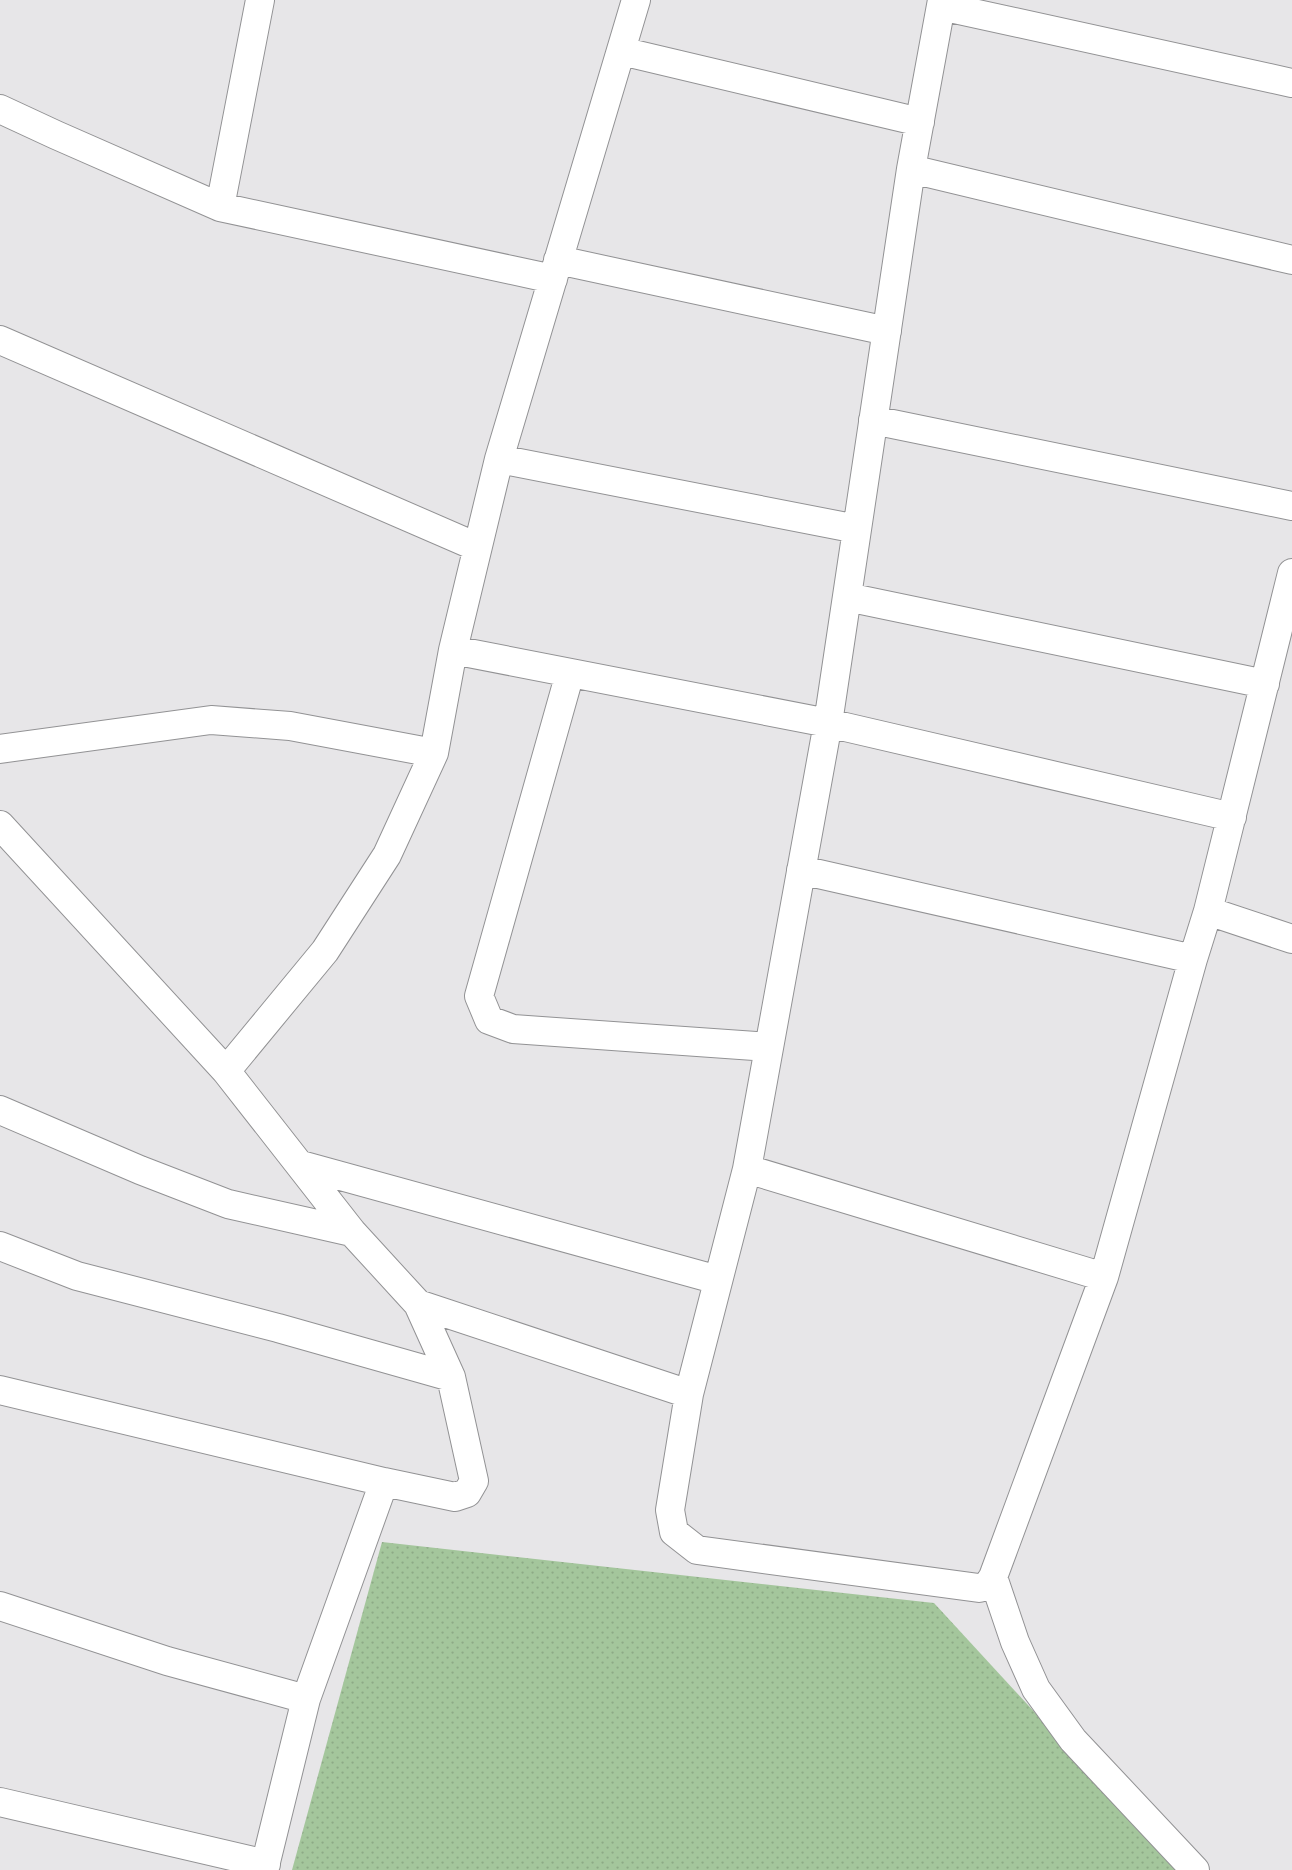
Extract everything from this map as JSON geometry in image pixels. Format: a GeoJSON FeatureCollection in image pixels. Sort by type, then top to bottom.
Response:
{"type":"FeatureCollection","features":[{"type":"Feature","properties":{"kind":"street"},"geometry":{"type":"LineString","coordinates":[[220,207],[260,0]]}},
{"type":"Feature","properties":{"kind":"street"},"geometry":{"type":"LineString","coordinates":[[226,1071],[325,951],[387,855],[434,753],[453,650],[499,459],[636,0]]}},
{"type":"Feature","properties":{"kind":"street"},"geometry":{"type":"LineString","coordinates":[[1292,83],[941,3],[911,168],[828,723],[747,1169],[689,1394],[670,1510],[674,1532],[697,1550],[979,1588],[987,1586],[993,1577],[1104,1277],[1208,911],[1292,573]]}},
{"type":"Feature","properties":{"kind":"street"},"geometry":{"type":"LineString","coordinates":[[621,51],[920,122]]}},
{"type":"Feature","properties":{"kind":"street"},"geometry":{"type":"LineString","coordinates":[[0,109],[56,136],[220,207],[887,331]]}},
{"type":"Feature","properties":{"kind":"street"},"geometry":{"type":"LineString","coordinates":[[911,168],[1292,260]]}},
{"type":"Feature","properties":{"kind":"street"},"geometry":{"type":"LineString","coordinates":[[0,340],[477,547]]}},
{"type":"Feature","properties":{"kind":"street"},"geometry":{"type":"LineString","coordinates":[[873,420],[1292,506]]}},
{"type":"Feature","properties":{"kind":"street"},"geometry":{"type":"LineString","coordinates":[[499,459],[857,529]]}},
{"type":"Feature","properties":{"kind":"street"},"geometry":{"type":"LineString","coordinates":[[847,597],[1265,684]]}},
{"type":"Feature","properties":{"kind":"street"},"geometry":{"type":"LineString","coordinates":[[453,650],[828,723],[1232,817]]}},
{"type":"Feature","properties":{"kind":"street"},"geometry":{"type":"LineString","coordinates":[[570,673],[479,996],[489,1020],[512,1029],[769,1047]]}},
{"type":"Feature","properties":{"kind":"street"},"geometry":{"type":"LineString","coordinates":[[0,749],[211,720],[290,726],[434,753]]}},
{"type":"Feature","properties":{"kind":"street"},"geometry":{"type":"LineString","coordinates":[[0,825],[226,1071],[352,1232],[418,1304],[451,1377],[474,1481],[468,1493],[455,1497],[384,1482],[0,1390]]}},
{"type":"Feature","properties":{"kind":"street"},"geometry":{"type":"LineString","coordinates":[[801,870],[1193,959]]}},
{"type":"Feature","properties":{"kind":"street"},"geometry":{"type":"LineString","coordinates":[[1208,911],[1292,939]]}},
{"type":"Feature","properties":{"kind":"street"},"geometry":{"type":"LineString","coordinates":[[0,1110],[140,1170],[228,1204],[352,1232]]}},
{"type":"Feature","properties":{"kind":"street"},"geometry":{"type":"LineString","coordinates":[[300,1165],[718,1280]]}},
{"type":"Feature","properties":{"kind":"street"},"geometry":{"type":"LineString","coordinates":[[747,1169],[1104,1277]]}},
{"type":"Feature","properties":{"kind":"street"},"geometry":{"type":"LineString","coordinates":[[0,1246],[77,1276],[278,1328],[451,1377]]}},
{"type":"Feature","properties":{"kind":"street"},"geometry":{"type":"LineString","coordinates":[[418,1304],[689,1394]]}},
{"type":"Feature","properties":{"kind":"street"},"geometry":{"type":"LineString","coordinates":[[0,1802],[265,1867],[306,1699],[384,1482]]}},
{"type":"Feature","properties":{"kind":"street"},"geometry":{"type":"LineString","coordinates":[[993,1577],[1015,1642],[1036,1689],[1073,1740],[1194,1870]]}},
{"type":"Feature","properties":{"kind":"street"},"geometry":{"type":"LineString","coordinates":[[0,1606],[166,1661],[306,1699]]}},
{"type":"Feature","properties":{"kind":"green space"},"geometry":{"type":"Polygon","coordinates":[[[382,1542],[934,1603],[1180,1870],[292,1870],[382,1542]]]}}]}
